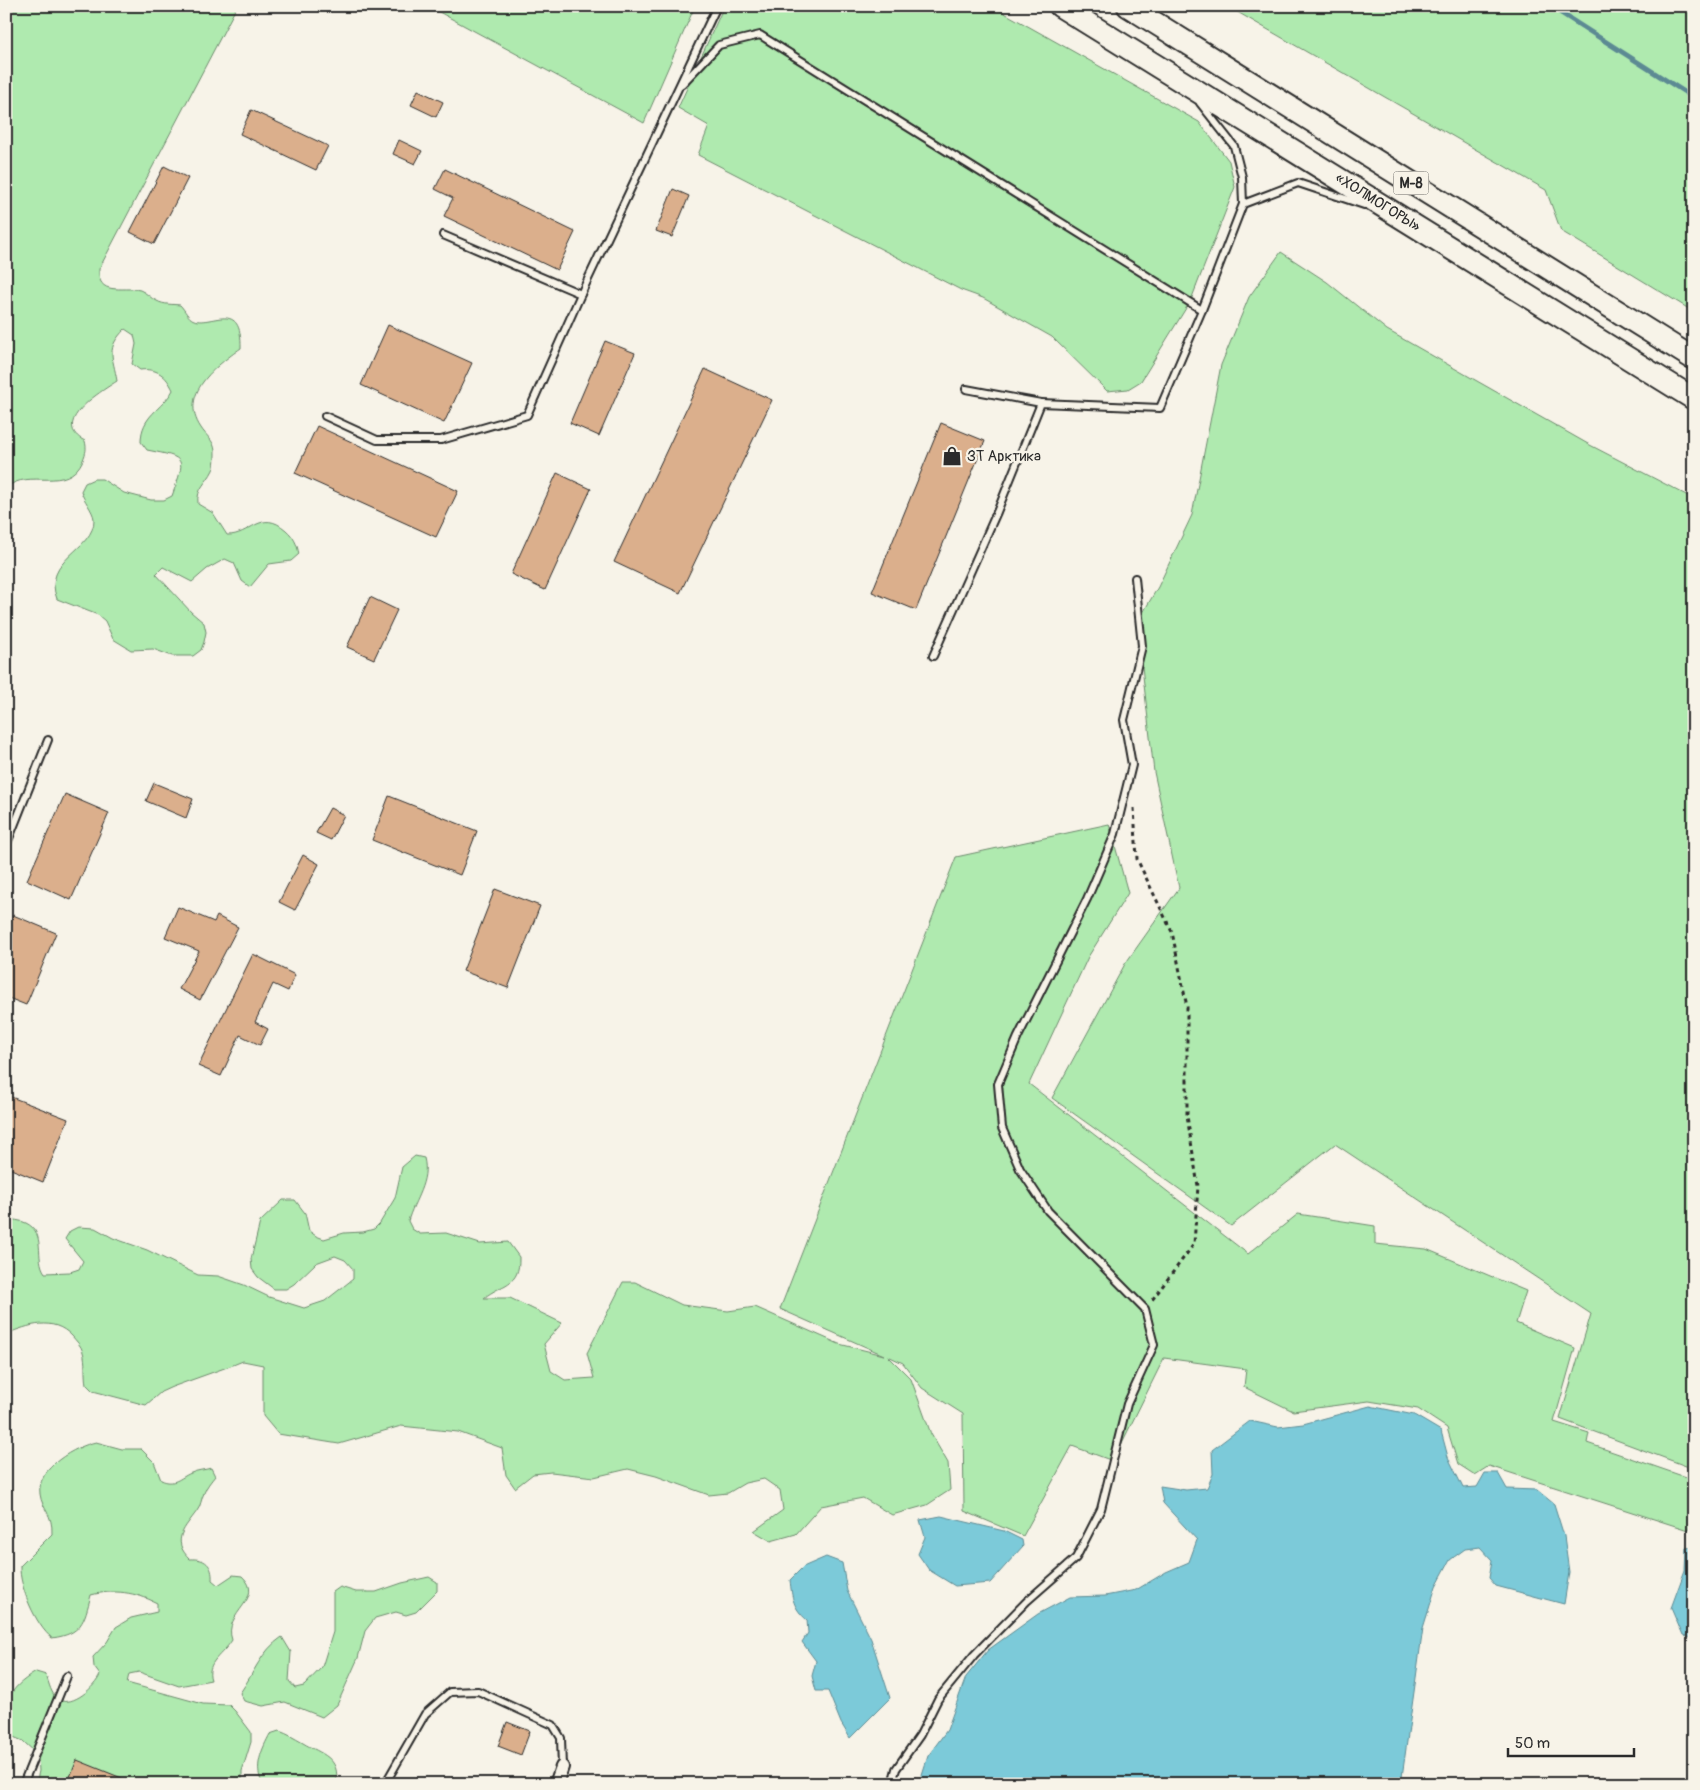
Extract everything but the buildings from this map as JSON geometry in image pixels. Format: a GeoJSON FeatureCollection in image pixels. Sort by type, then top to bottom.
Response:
{"type":"FeatureCollection","features":[{"type":"Feature","properties":{"kind":"highway","name":"«ХОЛМОГОРЫ»"},"geometry":{"type":"LineString","coordinates":[[1060,6],[1694,399]]}},
{"type":"Feature","properties":{"kind":"highway","name":"М-8"},"geometry":{"type":"LineString","coordinates":[[1128,6],[1694,359]]}},
{"type":"Feature","properties":{"kind":"street"},"geometry":{"type":"LineString","coordinates":[[556,1784],[562,1766]]}},
{"type":"Feature","properties":{"kind":"lane"},"geometry":{"type":"LineString","coordinates":[[325,416],[377,440],[441,440],[527,415],[581,294],[717,6]]}},
{"type":"Feature","properties":{"kind":"lane"},"geometry":{"type":"LineString","coordinates":[[678,88],[719,45],[760,35],[1202,310]]}},
{"type":"Feature","properties":{"kind":"lane"},"geometry":{"type":"LineString","coordinates":[[966,389],[1041,403],[1160,408],[1202,310],[1243,204],[1242,177],[1234,146],[1210,114],[1169,72]]}},
{"type":"Feature","properties":{"kind":"lane"},"geometry":{"type":"LineString","coordinates":[[1243,204],[1298,183],[1351,200],[1423,230]]}},
{"type":"Feature","properties":{"kind":"lane"},"geometry":{"type":"LineString","coordinates":[[443,234],[581,294]]}},
{"type":"Feature","properties":{"kind":"lane"},"geometry":{"type":"LineString","coordinates":[[933,656],[997,512],[1041,403]]}},
{"type":"Feature","properties":{"kind":"lane"},"geometry":{"type":"LineString","coordinates":[[892,1784],[896,1769],[920,1735],[944,1691],[974,1655],[1027,1601],[1076,1558],[1101,1509],[1127,1404],[1154,1345],[1145,1308],[1048,1211],[1020,1169],[1002,1128],[998,1084],[1018,1037],[1087,899],[1114,834],[1132,765],[1124,720],[1142,646],[1135,578]]}},
{"type":"Feature","properties":{"kind":"lane"},"geometry":{"type":"LineString","coordinates":[[6,846],[48,740]]}},
{"type":"Feature","properties":{"kind":"lane"},"geometry":{"type":"LineString","coordinates":[[23,1784],[67,1676]]}},
{"type":"Feature","properties":{"kind":"lane"},"geometry":{"type":"LineString","coordinates":[[385,1784],[425,1714],[450,1692],[478,1691],[553,1725],[561,1738],[562,1766]]}},
{"type":"Feature","properties":{"kind":"path"},"geometry":{"type":"LineString","coordinates":[[1134,803],[1137,859],[1172,932],[1188,1008],[1187,1116],[1198,1186],[1194,1244],[1145,1308]]}},
{"type":"Feature","properties":{"kind":"green space"},"geometry":{"type":"Polygon","coordinates":[[[6,6],[237,6],[99,269],[99,278],[106,287],[140,290],[153,299],[165,304],[180,305],[188,316],[194,320],[225,318],[231,319],[237,324],[241,348],[211,372],[197,392],[194,404],[195,416],[201,428],[210,438],[215,451],[214,468],[200,490],[198,504],[213,513],[227,535],[242,532],[262,522],[277,524],[286,530],[295,541],[299,554],[291,561],[269,564],[250,587],[242,581],[234,563],[225,559],[207,569],[192,582],[163,567],[156,574],[191,612],[204,623],[206,632],[204,642],[201,650],[193,656],[172,656],[153,649],[131,650],[113,639],[105,621],[98,615],[57,599],[54,585],[56,574],[62,564],[92,530],[94,519],[81,491],[85,483],[94,479],[102,479],[124,493],[151,500],[164,500],[172,496],[177,483],[181,466],[180,461],[170,455],[147,450],[141,442],[144,425],[173,390],[167,380],[156,371],[140,370],[132,364],[136,344],[134,335],[125,329],[115,342],[112,359],[117,381],[90,400],[75,417],[72,426],[75,434],[85,441],[86,448],[83,460],[76,470],[58,479],[25,480],[15,482],[6,488],[6,6]]]}},
{"type":"Feature","properties":{"kind":"green space"},"geometry":{"type":"Polygon","coordinates":[[[428,6],[695,6],[644,123],[428,6]]]}},
{"type":"Feature","properties":{"kind":"green space"},"geometry":{"type":"Polygon","coordinates":[[[724,6],[992,6],[1199,122],[1229,161],[1235,187],[1191,300],[1141,381],[1128,389],[1107,391],[1052,337],[983,298],[961,290],[698,155],[709,126],[678,108],[724,6]]]}},
{"type":"Feature","properties":{"kind":"green space"},"geometry":{"type":"Polygon","coordinates":[[[1227,6],[1694,6],[1694,312],[1561,231],[1546,190],[1227,6]]]}},
{"type":"Feature","properties":{"kind":"green space"},"geometry":{"type":"Polygon","coordinates":[[[1281,252],[1327,282],[1387,330],[1588,444],[1694,499],[1694,1469],[1560,1419],[1591,1314],[1335,1144],[1231,1226],[1052,1098],[1125,964],[1179,888],[1154,772],[1137,623],[1158,587],[1192,515],[1221,365],[1249,297],[1281,252]]]}},
{"type":"Feature","properties":{"kind":"green space"},"geometry":{"type":"Polygon","coordinates":[[[1109,824],[1128,893],[1088,957],[1029,1084],[1248,1254],[1298,1214],[1375,1226],[1375,1244],[1426,1249],[1526,1291],[1516,1323],[1575,1348],[1554,1422],[1589,1433],[1587,1443],[1694,1480],[1694,1512],[1688,1530],[1489,1466],[1475,1475],[1458,1464],[1447,1428],[1418,1409],[1369,1401],[1293,1411],[1244,1387],[1246,1369],[1164,1358],[1113,1461],[1072,1446],[1023,1536],[964,1511],[963,1414],[922,1388],[903,1363],[888,1356],[911,1379],[931,1434],[948,1463],[950,1490],[927,1505],[892,1515],[863,1498],[821,1506],[796,1534],[771,1541],[754,1531],[783,1510],[780,1490],[764,1479],[745,1483],[728,1493],[709,1495],[656,1476],[628,1469],[594,1477],[551,1472],[533,1474],[515,1488],[506,1475],[502,1448],[458,1432],[401,1426],[339,1444],[278,1434],[263,1416],[263,1365],[243,1361],[172,1387],[161,1392],[146,1405],[93,1391],[86,1384],[84,1359],[80,1345],[65,1330],[49,1324],[40,1324],[6,1334],[6,1219],[21,1221],[32,1227],[38,1239],[40,1260],[45,1273],[70,1272],[79,1269],[83,1261],[65,1239],[70,1231],[78,1227],[95,1228],[113,1238],[147,1250],[198,1275],[218,1276],[244,1285],[269,1297],[304,1308],[325,1301],[353,1279],[353,1269],[345,1260],[335,1256],[316,1263],[286,1289],[274,1289],[258,1277],[252,1269],[251,1259],[260,1222],[283,1200],[295,1200],[305,1213],[309,1231],[324,1239],[344,1233],[363,1232],[374,1229],[380,1223],[395,1198],[402,1167],[415,1156],[424,1158],[425,1175],[408,1221],[412,1229],[420,1234],[446,1233],[480,1244],[508,1242],[519,1257],[519,1267],[516,1274],[509,1283],[484,1298],[510,1298],[562,1323],[544,1344],[551,1371],[565,1380],[594,1378],[587,1353],[623,1282],[635,1282],[682,1305],[728,1311],[755,1307],[839,1344],[884,1355],[780,1309],[956,857],[1109,824]]]}},
{"type":"Feature","properties":{"kind":"green space"},"geometry":{"type":"Polygon","coordinates":[[[96,1442],[122,1449],[141,1449],[154,1462],[161,1480],[166,1482],[177,1481],[193,1472],[211,1468],[215,1476],[206,1489],[198,1509],[184,1529],[180,1540],[184,1552],[190,1559],[204,1561],[209,1566],[212,1580],[218,1585],[233,1575],[242,1576],[248,1584],[250,1592],[233,1621],[231,1630],[232,1640],[210,1668],[211,1680],[179,1686],[139,1672],[129,1674],[127,1683],[203,1704],[229,1705],[251,1732],[251,1742],[242,1771],[242,1784],[36,1784],[39,1771],[38,1755],[23,1741],[6,1734],[7,1705],[9,1698],[18,1685],[36,1672],[46,1675],[52,1692],[59,1700],[71,1701],[83,1695],[100,1675],[94,1667],[93,1657],[107,1642],[116,1627],[131,1618],[157,1612],[157,1603],[141,1596],[116,1592],[91,1595],[86,1613],[76,1630],[52,1638],[40,1624],[25,1594],[20,1566],[52,1534],[51,1521],[40,1494],[40,1484],[44,1475],[68,1453],[96,1442]]]}},
{"type":"Feature","properties":{"kind":"green space"},"geometry":{"type":"Polygon","coordinates":[[[429,1577],[437,1582],[437,1591],[416,1612],[406,1615],[396,1612],[375,1618],[365,1631],[358,1658],[337,1705],[322,1717],[285,1702],[263,1706],[244,1701],[240,1693],[263,1656],[282,1637],[291,1652],[289,1681],[295,1688],[304,1686],[322,1667],[333,1632],[333,1592],[340,1587],[356,1592],[376,1592],[402,1583],[429,1577]]]}},
{"type":"Feature","properties":{"kind":"green space"},"geometry":{"type":"Polygon","coordinates":[[[279,1731],[323,1754],[333,1762],[337,1775],[336,1784],[263,1784],[259,1772],[262,1752],[270,1734],[279,1731]]]}},
{"type":"Feature","properties":{"kind":"water"},"geometry":{"type":"Polygon","coordinates":[[[1370,1406],[1414,1415],[1441,1431],[1448,1457],[1463,1488],[1477,1487],[1485,1473],[1498,1473],[1507,1489],[1537,1490],[1554,1504],[1564,1536],[1569,1572],[1564,1604],[1496,1586],[1489,1578],[1492,1560],[1480,1547],[1465,1549],[1450,1560],[1436,1586],[1423,1628],[1401,1784],[919,1784],[928,1756],[947,1730],[966,1677],[988,1650],[1038,1614],[1070,1597],[1105,1596],[1136,1590],[1166,1572],[1189,1562],[1197,1540],[1163,1503],[1160,1486],[1186,1490],[1207,1488],[1213,1474],[1212,1450],[1250,1421],[1278,1427],[1303,1424],[1370,1406]]]}},
{"type":"Feature","properties":{"kind":"water"},"geometry":{"type":"Polygon","coordinates":[[[941,1516],[1004,1531],[1022,1540],[1023,1546],[990,1583],[955,1586],[929,1570],[918,1554],[925,1537],[920,1520],[941,1516]]]}},
{"type":"Feature","properties":{"kind":"water"},"geometry":{"type":"Polygon","coordinates":[[[1694,1547],[1694,1639],[1683,1636],[1671,1608],[1685,1570],[1686,1548],[1694,1547]]]}},
{"type":"Feature","properties":{"kind":"water"},"geometry":{"type":"Polygon","coordinates":[[[826,1557],[842,1563],[847,1591],[871,1639],[890,1698],[850,1738],[841,1723],[828,1691],[816,1691],[812,1676],[816,1661],[802,1642],[808,1633],[807,1620],[796,1607],[790,1580],[803,1567],[826,1557]]]}},
{"type":"Feature","properties":{"kind":"waterway"},"geometry":{"type":"LineString","coordinates":[[1550,6],[1694,98]]}},
{"type":"Feature","properties":{"kind":"place","name":"ЗТ Арктика"},"geometry":{"type":"Point","coordinates":[952,456]}}]}
